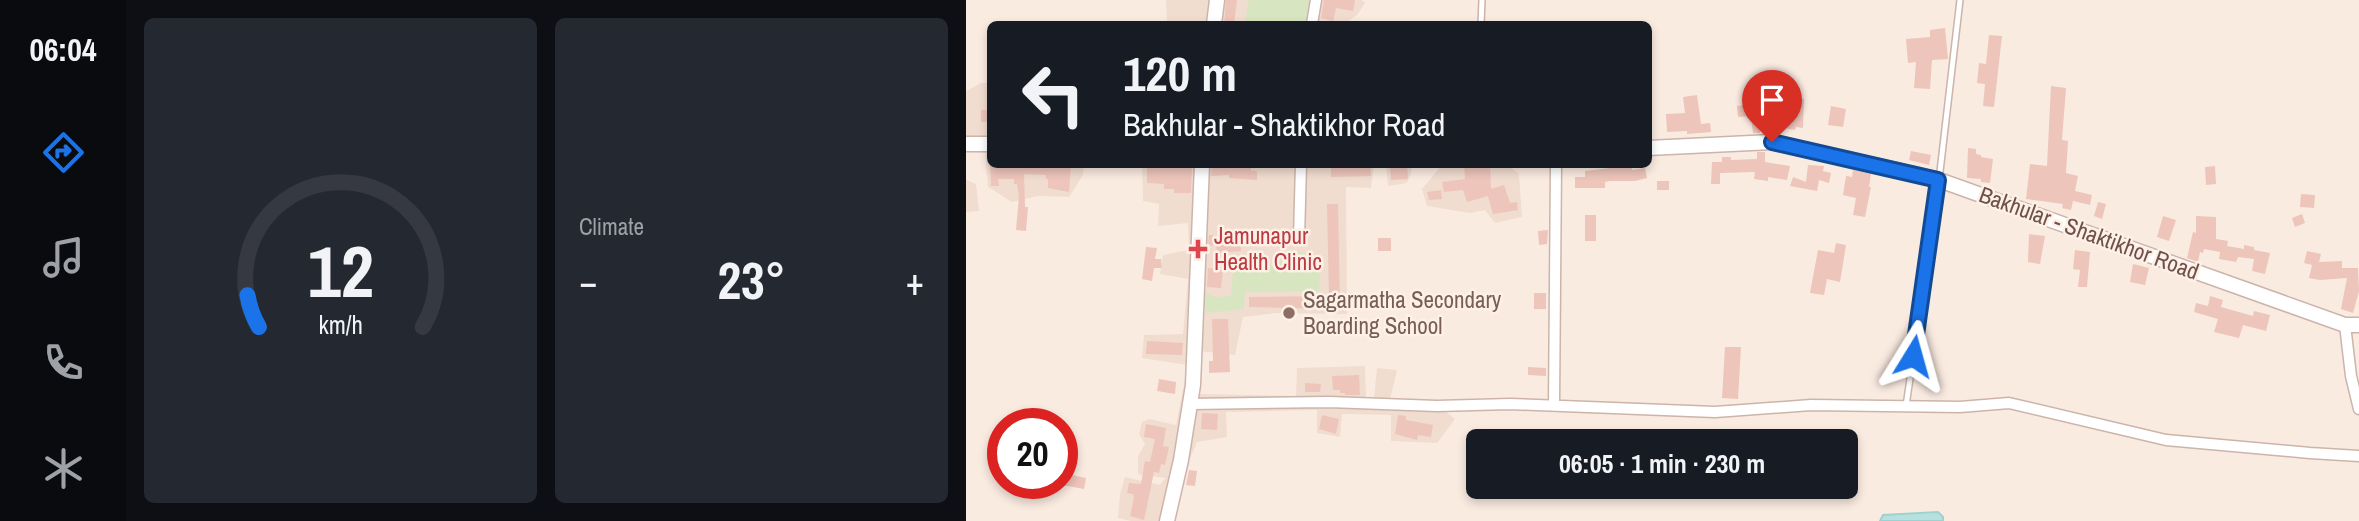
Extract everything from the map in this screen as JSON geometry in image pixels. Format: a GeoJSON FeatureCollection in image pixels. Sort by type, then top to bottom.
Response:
{"type":"FeatureCollection","features":[{"type":"Feature","properties":{"kind":"street"},"geometry":{"type":"LineString","coordinates":[[1214,21],[1217,0]]}},
{"type":"Feature","properties":{"kind":"street"},"geometry":{"type":"LineString","coordinates":[[1312,21],[1316,0]]}},
{"type":"Feature","properties":{"kind":"street","name":"Bakhular - Shaktikhor Road"},"geometry":{"type":"LineString","coordinates":[[1652,148],[1772,142],[1938,180],[2352,325]]}},
{"type":"Feature","properties":{"kind":"street"},"geometry":{"type":"LineString","coordinates":[[966,144],[987,144]]}},
{"type":"Feature","properties":{"kind":"street"},"geometry":{"type":"LineString","coordinates":[[1167,521],[1191,404],[1202,168]]}},
{"type":"Feature","properties":{"kind":"street"},"geometry":{"type":"LineString","coordinates":[[1299,238],[1301,168]]}},
{"type":"Feature","properties":{"kind":"street"},"geometry":{"type":"LineString","coordinates":[[1554,405],[1556,168]]}},
{"type":"Feature","properties":{"kind":"street"},"geometry":{"type":"LineString","coordinates":[[2352,325],[2351,376],[2359,409]]}},
{"type":"Feature","properties":{"kind":"street"},"geometry":{"type":"LineString","coordinates":[[1191,404],[1329,402],[1437,406],[1554,405],[1715,412],[1811,405],[1960,407],[2009,403],[2166,440],[2359,456]]}},
{"type":"Feature","properties":{"kind":"lane"},"geometry":{"type":"LineString","coordinates":[[1481,21],[1482,0]]}},
{"type":"Feature","properties":{"kind":"lane"},"geometry":{"type":"LineString","coordinates":[[1906,406],[1960,0]]}},
{"type":"Feature","properties":{"kind":"shaded area"},"geometry":{"type":"Polygon","coordinates":[[[1166,0],[1362,0],[1365,3],[1349,21],[1167,21],[1166,0]]]}},
{"type":"Feature","properties":{"kind":"shaded area"},"geometry":{"type":"Polygon","coordinates":[[[981,83],[987,83],[987,168],[1084,168],[1083,175],[1069,197],[1038,196],[1012,202],[988,187],[985,153],[966,151],[966,91],[981,83]]]}},
{"type":"Feature","properties":{"kind":"shaded area"},"geometry":{"type":"Polygon","coordinates":[[[1142,168],[1374,168],[1371,188],[1346,187],[1347,314],[1275,313],[1243,317],[1235,355],[1199,351],[1199,394],[1296,396],[1297,368],[1365,366],[1366,399],[1374,398],[1377,368],[1397,370],[1390,399],[1432,401],[1455,419],[1437,443],[1391,441],[1391,415],[1342,414],[1340,437],[1317,433],[1317,410],[1226,412],[1227,437],[1197,442],[1185,470],[1173,521],[1131,521],[1118,518],[1125,477],[1160,485],[1165,478],[1138,474],[1138,456],[1145,444],[1139,434],[1142,422],[1149,419],[1176,425],[1188,365],[1142,358],[1144,335],[1183,334],[1188,279],[1160,274],[1163,255],[1189,250],[1188,223],[1158,226],[1159,204],[1143,201],[1142,168]]]}},
{"type":"Feature","properties":{"kind":"shaded area"},"geometry":{"type":"Polygon","coordinates":[[[1386,168],[1412,168],[1407,183],[1388,186],[1386,168]]]}},
{"type":"Feature","properties":{"kind":"shaded area"},"geometry":{"type":"Polygon","coordinates":[[[1440,168],[1512,168],[1519,174],[1522,217],[1495,223],[1485,210],[1470,213],[1427,206],[1422,189],[1440,168]]]}},
{"type":"Feature","properties":{"kind":"shaded area"},"geometry":{"type":"Polygon","coordinates":[[[966,180],[976,184],[979,211],[966,212],[966,180]]]}},
{"type":"Feature","properties":{"kind":"green space"},"geometry":{"type":"Polygon","coordinates":[[[1249,0],[1310,0],[1306,21],[1245,21],[1249,0]]]}},
{"type":"Feature","properties":{"kind":"green space"},"geometry":{"type":"Polygon","coordinates":[[[1298,251],[1321,260],[1319,291],[1245,292],[1244,309],[1206,313],[1204,292],[1215,297],[1231,296],[1233,273],[1243,269],[1269,267],[1298,251]]]}},
{"type":"Feature","properties":{"kind":"water"},"geometry":{"type":"Polygon","coordinates":[[[1938,512],[1943,521],[1880,521],[1883,515],[1938,512]]]}},
{"type":"Feature","properties":{"kind":"building"},"geometry":{"type":"Polygon","coordinates":[[[1226,0],[1237,0],[1234,21],[1224,21],[1226,0]]]}},
{"type":"Feature","properties":{"kind":"building"},"geometry":{"type":"Polygon","coordinates":[[[1324,0],[1355,0],[1353,11],[1336,8],[1333,21],[1321,18],[1324,0]]]}},
{"type":"Feature","properties":{"kind":"building"},"geometry":{"type":"Polygon","coordinates":[[[1945,28],[1948,59],[1932,60],[1930,89],[1914,88],[1916,62],[1908,63],[1906,39],[1930,37],[1930,30],[1945,28]]]}},
{"type":"Feature","properties":{"kind":"building"},"geometry":{"type":"Polygon","coordinates":[[[1989,35],[2002,36],[1994,107],[1983,106],[1985,84],[1977,83],[1979,63],[1986,64],[1989,35]]]}},
{"type":"Feature","properties":{"kind":"building"},"geometry":{"type":"Polygon","coordinates":[[[2051,86],[2066,88],[2062,140],[2068,141],[2066,173],[2078,176],[2075,191],[2092,195],[2090,205],[2073,201],[2071,210],[2062,208],[2063,204],[2026,199],[2030,164],[2047,166],[2051,86]]]}},
{"type":"Feature","properties":{"kind":"building"},"geometry":{"type":"Polygon","coordinates":[[[1697,95],[1701,124],[1710,123],[1711,132],[1667,132],[1666,114],[1685,113],[1683,97],[1697,95]]]}},
{"type":"Feature","properties":{"kind":"building"},"geometry":{"type":"Polygon","coordinates":[[[1786,97],[1804,99],[1803,128],[1796,127],[1795,130],[1774,126],[1776,116],[1784,117],[1786,97]]]}},
{"type":"Feature","properties":{"kind":"building"},"geometry":{"type":"Polygon","coordinates":[[[1758,104],[1762,123],[1759,124],[1760,133],[1753,133],[1751,116],[1738,117],[1737,106],[1758,104]]]}},
{"type":"Feature","properties":{"kind":"building"},"geometry":{"type":"Polygon","coordinates":[[[1831,106],[1846,109],[1843,127],[1828,125],[1831,106]]]}},
{"type":"Feature","properties":{"kind":"building"},"geometry":{"type":"Polygon","coordinates":[[[981,110],[987,110],[987,122],[981,122],[981,110]]]}},
{"type":"Feature","properties":{"kind":"building"},"geometry":{"type":"Polygon","coordinates":[[[1968,148],[1976,149],[1976,154],[1981,157],[1993,159],[1990,183],[1967,178],[1968,148]]]}},
{"type":"Feature","properties":{"kind":"building"},"geometry":{"type":"Polygon","coordinates":[[[1911,151],[1931,155],[1929,165],[1909,160],[1911,151]]]}},
{"type":"Feature","properties":{"kind":"building"},"geometry":{"type":"Polygon","coordinates":[[[1757,152],[1765,152],[1765,162],[1790,166],[1787,180],[1768,177],[1768,181],[1754,179],[1755,172],[1720,173],[1720,184],[1711,184],[1712,162],[1722,162],[1722,157],[1731,157],[1731,160],[1757,159],[1757,152]]]}},
{"type":"Feature","properties":{"kind":"building"},"geometry":{"type":"Polygon","coordinates":[[[1808,165],[1824,166],[1823,171],[1831,173],[1829,183],[1819,180],[1817,191],[1790,186],[1793,177],[1806,182],[1808,165]]]}},
{"type":"Feature","properties":{"kind":"building"},"geometry":{"type":"Polygon","coordinates":[[[2215,166],[2216,184],[2206,185],[2205,167],[2215,166]]]}},
{"type":"Feature","properties":{"kind":"building"},"geometry":{"type":"Polygon","coordinates":[[[990,168],[1071,168],[1069,192],[1048,188],[1046,175],[1024,174],[1025,207],[1028,207],[1026,231],[1016,230],[1019,196],[1014,179],[998,179],[999,186],[991,186],[990,168]]]}},
{"type":"Feature","properties":{"kind":"building"},"geometry":{"type":"Polygon","coordinates":[[[1147,168],[1192,168],[1191,193],[1174,193],[1174,189],[1164,189],[1164,184],[1147,183],[1147,168]]]}},
{"type":"Feature","properties":{"kind":"building"},"geometry":{"type":"Polygon","coordinates":[[[1212,168],[1251,168],[1251,171],[1257,171],[1257,180],[1229,178],[1229,175],[1211,176],[1212,168]]]}},
{"type":"Feature","properties":{"kind":"building"},"geometry":{"type":"Polygon","coordinates":[[[1331,168],[1370,168],[1371,176],[1331,177],[1331,168]]]}},
{"type":"Feature","properties":{"kind":"building"},"geometry":{"type":"Polygon","coordinates":[[[1390,168],[1407,168],[1408,179],[1391,180],[1390,168]]]}},
{"type":"Feature","properties":{"kind":"building"},"geometry":{"type":"Polygon","coordinates":[[[1464,168],[1490,168],[1491,189],[1504,185],[1510,203],[1517,202],[1518,210],[1493,214],[1488,196],[1467,202],[1463,190],[1444,192],[1442,182],[1465,179],[1464,168]]]}},
{"type":"Feature","properties":{"kind":"building"},"geometry":{"type":"Polygon","coordinates":[[[1645,168],[1647,178],[1605,182],[1605,188],[1575,188],[1575,177],[1585,177],[1585,171],[1645,168]]]}},
{"type":"Feature","properties":{"kind":"building"},"geometry":{"type":"Polygon","coordinates":[[[1853,170],[1871,174],[1865,217],[1853,215],[1856,198],[1843,195],[1846,176],[1852,177],[1853,170]]]}},
{"type":"Feature","properties":{"kind":"building"},"geometry":{"type":"Polygon","coordinates":[[[1657,181],[1669,181],[1669,190],[1657,190],[1657,181]]]}},
{"type":"Feature","properties":{"kind":"building"},"geometry":{"type":"Polygon","coordinates":[[[1441,190],[1442,199],[1429,200],[1427,192],[1441,190]]]}},
{"type":"Feature","properties":{"kind":"building"},"geometry":{"type":"Polygon","coordinates":[[[2301,194],[2315,195],[2314,208],[2300,207],[2301,194]]]}},
{"type":"Feature","properties":{"kind":"building"},"geometry":{"type":"Polygon","coordinates":[[[2098,202],[2106,204],[2102,219],[2094,216],[2098,202]]]}},
{"type":"Feature","properties":{"kind":"building"},"geometry":{"type":"Polygon","coordinates":[[[1327,204],[1338,204],[1340,305],[1329,305],[1329,309],[1249,307],[1249,297],[1329,296],[1327,204]]]}},
{"type":"Feature","properties":{"kind":"building"},"geometry":{"type":"Polygon","coordinates":[[[2302,214],[2305,223],[2295,227],[2292,218],[2302,214]]]}},
{"type":"Feature","properties":{"kind":"building"},"geometry":{"type":"Polygon","coordinates":[[[1585,215],[1596,215],[1596,241],[1585,241],[1585,215]]]}},
{"type":"Feature","properties":{"kind":"building"},"geometry":{"type":"Polygon","coordinates":[[[2163,216],[2176,220],[2169,241],[2157,237],[2163,216]]]}},
{"type":"Feature","properties":{"kind":"building"},"geometry":{"type":"Polygon","coordinates":[[[2196,216],[2216,217],[2216,239],[2228,241],[2227,246],[2244,249],[2244,245],[2270,253],[2265,274],[2252,271],[2254,259],[2238,257],[2236,262],[2219,259],[2220,252],[2204,249],[2203,253],[2200,252],[2198,262],[2187,258],[2193,232],[2196,233],[2196,216]]]}},
{"type":"Feature","properties":{"kind":"building"},"geometry":{"type":"Polygon","coordinates":[[[1548,230],[1547,244],[1539,245],[1538,231],[1548,230]]]}},
{"type":"Feature","properties":{"kind":"building"},"geometry":{"type":"Polygon","coordinates":[[[2029,234],[2045,236],[2040,264],[2028,262],[2029,234]]]}},
{"type":"Feature","properties":{"kind":"building"},"geometry":{"type":"Polygon","coordinates":[[[1209,235],[1213,235],[1213,238],[1232,236],[1232,243],[1240,242],[1241,251],[1217,253],[1216,245],[1208,246],[1209,235]]]}},
{"type":"Feature","properties":{"kind":"building"},"geometry":{"type":"Polygon","coordinates":[[[1378,238],[1391,238],[1391,251],[1378,251],[1378,238]]]}},
{"type":"Feature","properties":{"kind":"building"},"geometry":{"type":"Polygon","coordinates":[[[1836,243],[1846,245],[1840,282],[1827,279],[1824,295],[1810,293],[1818,250],[1834,253],[1836,243]]]}},
{"type":"Feature","properties":{"kind":"building"},"geometry":{"type":"Polygon","coordinates":[[[1146,247],[1157,248],[1155,259],[1161,259],[1162,268],[1154,268],[1152,281],[1142,279],[1146,247]]]}},
{"type":"Feature","properties":{"kind":"building"},"geometry":{"type":"Polygon","coordinates":[[[2075,250],[2090,252],[2087,287],[2078,287],[2080,270],[2073,269],[2075,250]]]}},
{"type":"Feature","properties":{"kind":"building"},"geometry":{"type":"Polygon","coordinates":[[[2307,251],[2321,254],[2319,262],[2342,261],[2342,268],[2358,268],[2359,291],[2353,313],[2341,309],[2347,278],[2309,278],[2312,265],[2304,263],[2307,251]]]}},
{"type":"Feature","properties":{"kind":"building"},"geometry":{"type":"Polygon","coordinates":[[[2133,264],[2149,268],[2145,285],[2130,282],[2133,264]]]}},
{"type":"Feature","properties":{"kind":"building"},"geometry":{"type":"Polygon","coordinates":[[[1208,268],[1223,270],[1221,288],[1207,287],[1208,268]]]}},
{"type":"Feature","properties":{"kind":"building"},"geometry":{"type":"Polygon","coordinates":[[[1534,293],[1546,293],[1546,309],[1534,309],[1534,293]]]}},
{"type":"Feature","properties":{"kind":"building"},"geometry":{"type":"Polygon","coordinates":[[[2210,296],[2223,300],[2221,307],[2253,316],[2254,311],[2270,315],[2266,331],[2243,325],[2239,338],[2214,332],[2218,319],[2194,312],[2196,303],[2208,306],[2210,296]]]}},
{"type":"Feature","properties":{"kind":"building"},"geometry":{"type":"Polygon","coordinates":[[[1212,319],[1228,319],[1230,372],[1209,373],[1209,361],[1213,361],[1212,319]]]}},
{"type":"Feature","properties":{"kind":"building"},"geometry":{"type":"Polygon","coordinates":[[[1147,341],[1183,343],[1182,355],[1146,354],[1147,341]]]}},
{"type":"Feature","properties":{"kind":"building"},"geometry":{"type":"Polygon","coordinates":[[[1725,347],[1741,347],[1738,399],[1722,398],[1725,347]]]}},
{"type":"Feature","properties":{"kind":"building"},"geometry":{"type":"Polygon","coordinates":[[[1528,367],[1546,368],[1546,376],[1528,375],[1528,367]]]}},
{"type":"Feature","properties":{"kind":"building"},"geometry":{"type":"Polygon","coordinates":[[[1359,375],[1360,395],[1345,395],[1340,393],[1340,390],[1333,390],[1332,376],[1359,375]]]}},
{"type":"Feature","properties":{"kind":"building"},"geometry":{"type":"Polygon","coordinates":[[[1159,379],[1176,382],[1175,394],[1157,391],[1159,379]]]}},
{"type":"Feature","properties":{"kind":"building"},"geometry":{"type":"Polygon","coordinates":[[[1305,383],[1321,384],[1320,392],[1305,392],[1305,383]]]}},
{"type":"Feature","properties":{"kind":"building"},"geometry":{"type":"Polygon","coordinates":[[[1202,413],[1218,414],[1217,430],[1201,429],[1202,413]]]}},
{"type":"Feature","properties":{"kind":"building"},"geometry":{"type":"Polygon","coordinates":[[[1322,415],[1339,419],[1336,434],[1319,429],[1322,415]]]}},
{"type":"Feature","properties":{"kind":"building"},"geometry":{"type":"Polygon","coordinates":[[[1398,415],[1406,416],[1406,420],[1433,425],[1431,437],[1418,435],[1417,440],[1395,434],[1398,415]]]}},
{"type":"Feature","properties":{"kind":"building"},"geometry":{"type":"Polygon","coordinates":[[[1146,424],[1166,428],[1163,446],[1169,447],[1165,465],[1161,464],[1159,473],[1154,472],[1144,520],[1130,516],[1134,498],[1133,494],[1127,493],[1129,483],[1141,484],[1145,461],[1150,462],[1155,439],[1144,437],[1146,424]]]}},
{"type":"Feature","properties":{"kind":"building"},"geometry":{"type":"Polygon","coordinates":[[[1189,470],[1197,471],[1195,486],[1186,485],[1189,470]]]}},
{"type":"Feature","properties":{"kind":"building"},"geometry":{"type":"Polygon","coordinates":[[[1078,476],[1086,478],[1084,489],[1078,488],[1078,476]]]}},
{"type":"Feature","properties":{"kind":"place","name":"Jamunapur Health Clinic"},"geometry":{"type":"Point","coordinates":[1198,249]}},
{"type":"Feature","properties":{"kind":"place","name":"Sagarmatha Secondary Boarding School"},"geometry":{"type":"Point","coordinates":[1289,313]}},
{"type":"Feature","properties":{"kind":"route"},"geometry":{"type":"LineString","coordinates":[[1772,142],[1938,180],[1913,356]]}}]}
